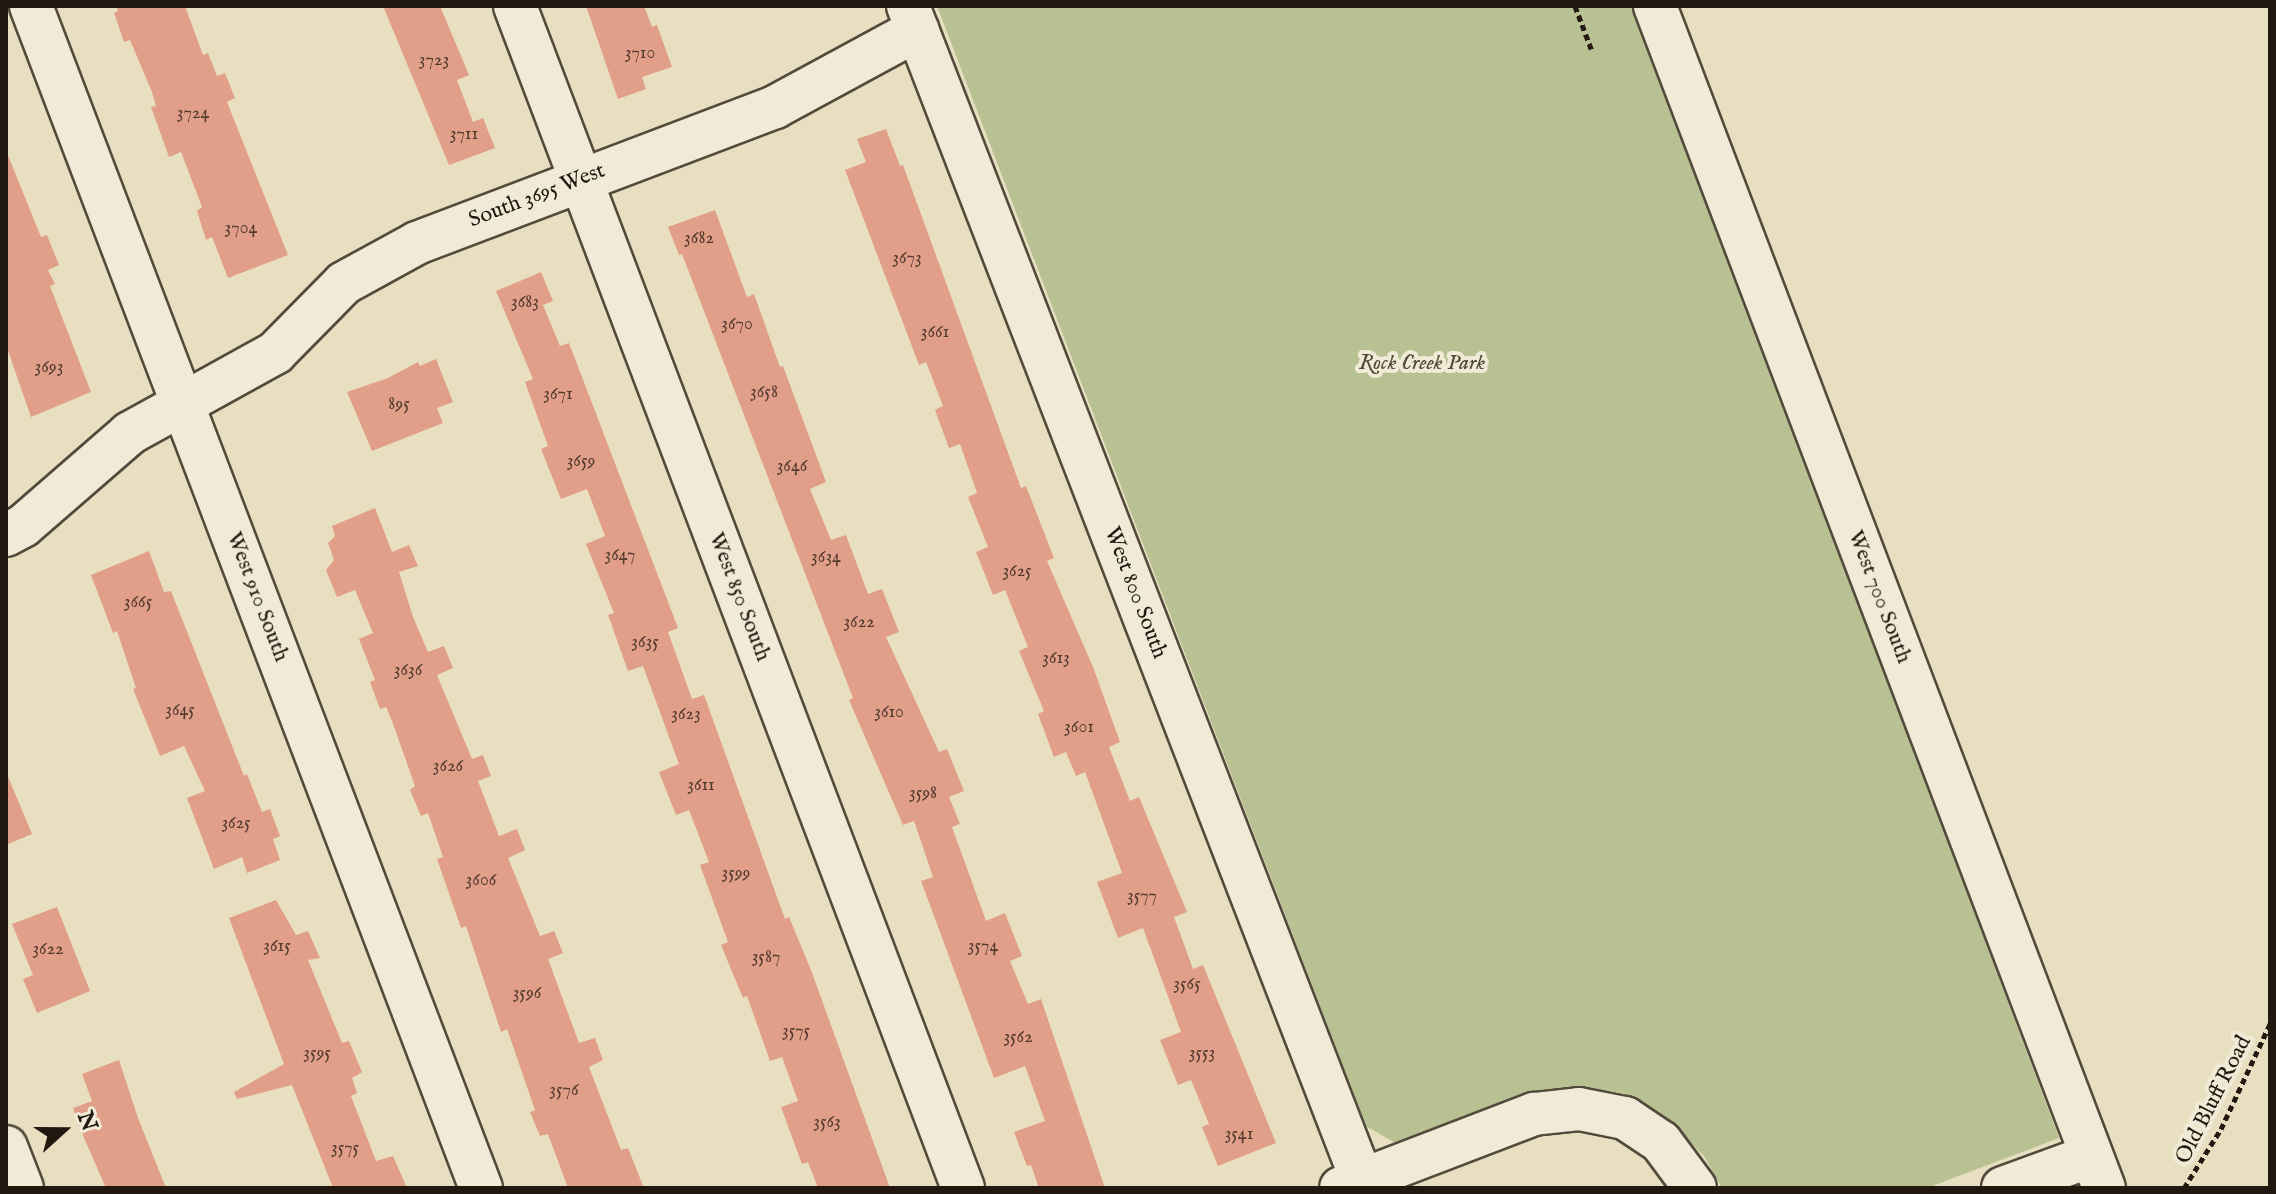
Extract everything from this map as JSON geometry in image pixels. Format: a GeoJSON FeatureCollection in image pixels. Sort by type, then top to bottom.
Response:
{"type":"FeatureCollection","features":[{"type":"Feature","properties":{"kind":"street","name":"West 910 South"},"geometry":{"type":"LineString","coordinates":[[31,6],[481,1188]]}},
{"type":"Feature","properties":{"kind":"street","name":"West 850 South"},"geometry":{"type":"LineString","coordinates":[[515,6],[963,1188]]}},
{"type":"Feature","properties":{"kind":"street","name":"West 700 South"},"geometry":{"type":"LineString","coordinates":[[1655,6],[2098,1172]]}},
{"type":"Feature","properties":{"kind":"street","name":"South 3695 West"},"geometry":{"type":"LineString","coordinates":[[6,535],[23,526],[130,433],[275,353],[344,283],[417,243],[580,178],[775,107],[912,18]]}},
{"type":"Feature","properties":{"kind":"street","name":"West 800 South"},"geometry":{"type":"LineString","coordinates":[[912,18],[1352,1184]]}},
{"type":"Feature","properties":{"kind":"street"},"geometry":{"type":"LineString","coordinates":[[1352,1184],[1534,1114],[1579,1109],[1625,1118],[1661,1142],[1695,1188]]}},
{"type":"Feature","properties":{"kind":"street"},"geometry":{"type":"LineString","coordinates":[[6,1147],[22,1188]]}},
{"type":"Feature","properties":{"kind":"street"},"geometry":{"type":"LineString","coordinates":[[2003,1188],[2098,1172]]}},
{"type":"Feature","properties":{"kind":"path"},"geometry":{"type":"LineString","coordinates":[[1575,6],[1592,51]]}},
{"type":"Feature","properties":{"kind":"path","name":"Old Bluff Road"},"geometry":{"type":"LineString","coordinates":[[2184,1188],[2221,1129],[2270,1024]]}},
{"type":"Feature","properties":{"kind":"green space","name":"Rock Creek Park"},"geometry":{"type":"Polygon","coordinates":[[[937,6],[1634,6],[2059,1138],[1927,1188],[1722,1188],[1704,1156],[1663,1116],[1623,1093],[1578,1087],[1529,1094],[1397,1144],[1366,1126],[937,6]]]}},
{"type":"Feature","properties":{"kind":"building"},"geometry":{"type":"Polygon","coordinates":[[[116,6],[185,6],[203,55],[208,53],[217,76],[225,73],[235,98],[227,102],[288,255],[228,278],[212,237],[206,240],[197,211],[202,207],[181,152],[169,157],[151,107],[156,106],[152,92],[130,40],[124,42],[114,13],[118,11],[116,6]]]}},
{"type":"Feature","properties":{"kind":"building"},"geometry":{"type":"Polygon","coordinates":[[[383,6],[440,6],[469,75],[457,80],[473,122],[483,118],[495,148],[449,165],[383,6]]]}},
{"type":"Feature","properties":{"kind":"building"},"geometry":{"type":"Polygon","coordinates":[[[586,6],[644,6],[652,27],[657,25],[672,67],[642,77],[646,89],[618,99],[586,6]]]}},
{"type":"Feature","properties":{"kind":"building"},"geometry":{"type":"Polygon","coordinates":[[[886,129],[900,166],[903,165],[1021,488],[1026,486],[1054,558],[1047,561],[1093,667],[1120,742],[1109,747],[1130,801],[1139,797],[1187,912],[1174,917],[1193,969],[1203,965],[1276,1143],[1218,1166],[1202,1127],[1209,1124],[1191,1080],[1178,1085],[1160,1040],[1181,1032],[1143,928],[1118,938],[1097,882],[1122,873],[1085,772],[1076,776],[1066,752],[1054,757],[1038,714],[1044,711],[1019,651],[1028,647],[1005,590],[993,595],[976,552],[988,547],[968,497],[977,493],[960,444],[949,448],[935,410],[943,406],[926,362],[919,365],[845,170],[866,162],[857,139],[886,129]]]}},
{"type":"Feature","properties":{"kind":"building"},"geometry":{"type":"Polygon","coordinates":[[[7,153],[41,237],[47,235],[59,265],[48,270],[55,284],[50,286],[91,392],[31,417],[6,345],[7,153]]]}},
{"type":"Feature","properties":{"kind":"building"},"geometry":{"type":"Polygon","coordinates":[[[715,210],[747,297],[754,294],[826,482],[810,489],[831,540],[846,535],[868,594],[882,589],[899,632],[886,637],[939,752],[947,749],[964,791],[949,797],[960,824],[952,827],[986,921],[1005,913],[1022,956],[1010,961],[1028,1004],[1041,999],[1105,1188],[1039,1188],[1031,1165],[1027,1166],[1014,1132],[1045,1121],[1025,1066],[994,1078],[921,881],[933,877],[914,821],[903,825],[849,700],[853,698],[682,254],[679,255],[668,227],[715,210]]]}},
{"type":"Feature","properties":{"kind":"building"},"geometry":{"type":"Polygon","coordinates":[[[541,272],[553,301],[543,305],[560,346],[569,343],[678,628],[668,632],[692,699],[704,695],[785,919],[789,917],[811,970],[890,1188],[818,1188],[808,1162],[802,1164],[781,1107],[798,1101],[782,1057],[770,1061],[747,996],[743,998],[721,945],[728,942],[700,865],[709,862],[689,810],[676,815],[659,772],[679,764],[643,666],[628,671],[608,615],[614,613],[586,544],[605,536],[587,489],[561,499],[541,449],[548,446],[525,382],[533,379],[496,291],[541,272]]]}},
{"type":"Feature","properties":{"kind":"building"},"geometry":{"type":"Polygon","coordinates":[[[436,359],[453,402],[437,408],[443,423],[372,451],[347,392],[388,378],[418,362],[420,366],[436,359]]]}},
{"type":"Feature","properties":{"kind":"building"},"geometry":{"type":"Polygon","coordinates":[[[375,508],[392,552],[409,545],[418,566],[399,572],[413,617],[428,652],[444,646],[453,668],[437,675],[472,759],[483,755],[491,776],[478,781],[499,836],[517,829],[525,850],[508,858],[540,936],[554,931],[563,953],[548,959],[579,1043],[595,1038],[603,1060],[589,1067],[621,1150],[628,1148],[644,1188],[568,1188],[548,1134],[540,1136],[530,1112],[535,1110],[507,1029],[501,1032],[466,926],[461,928],[437,859],[443,857],[428,813],[421,816],[410,790],[415,786],[392,721],[386,707],[380,709],[370,682],[375,680],[359,639],[373,633],[355,590],[337,597],[326,570],[334,560],[328,543],[335,536],[332,526],[375,508]]]}},
{"type":"Feature","properties":{"kind":"building"},"geometry":{"type":"Polygon","coordinates":[[[149,551],[164,592],[171,591],[244,776],[247,774],[262,812],[270,809],[280,836],[273,839],[280,860],[247,873],[242,857],[214,869],[187,798],[205,791],[184,746],[160,756],[133,689],[136,688],[117,631],[113,633],[91,575],[149,551]]]}},
{"type":"Feature","properties":{"kind":"building"},"geometry":{"type":"Polygon","coordinates":[[[6,772],[32,834],[6,845],[6,772]]]}},
{"type":"Feature","properties":{"kind":"building"},"geometry":{"type":"Polygon","coordinates":[[[276,900],[296,935],[308,931],[320,958],[308,960],[342,1043],[349,1041],[362,1072],[352,1078],[357,1093],[351,1096],[376,1161],[393,1156],[407,1188],[333,1188],[292,1085],[237,1099],[234,1092],[284,1064],[229,918],[276,900]]]}},
{"type":"Feature","properties":{"kind":"building"},"geometry":{"type":"Polygon","coordinates":[[[57,907],[90,991],[37,1013],[23,979],[33,975],[12,924],[57,907]]]}},
{"type":"Feature","properties":{"kind":"building"},"geometry":{"type":"Polygon","coordinates":[[[119,1060],[166,1188],[106,1188],[84,1138],[73,1108],[92,1101],[82,1074],[119,1060]]]}}]}
